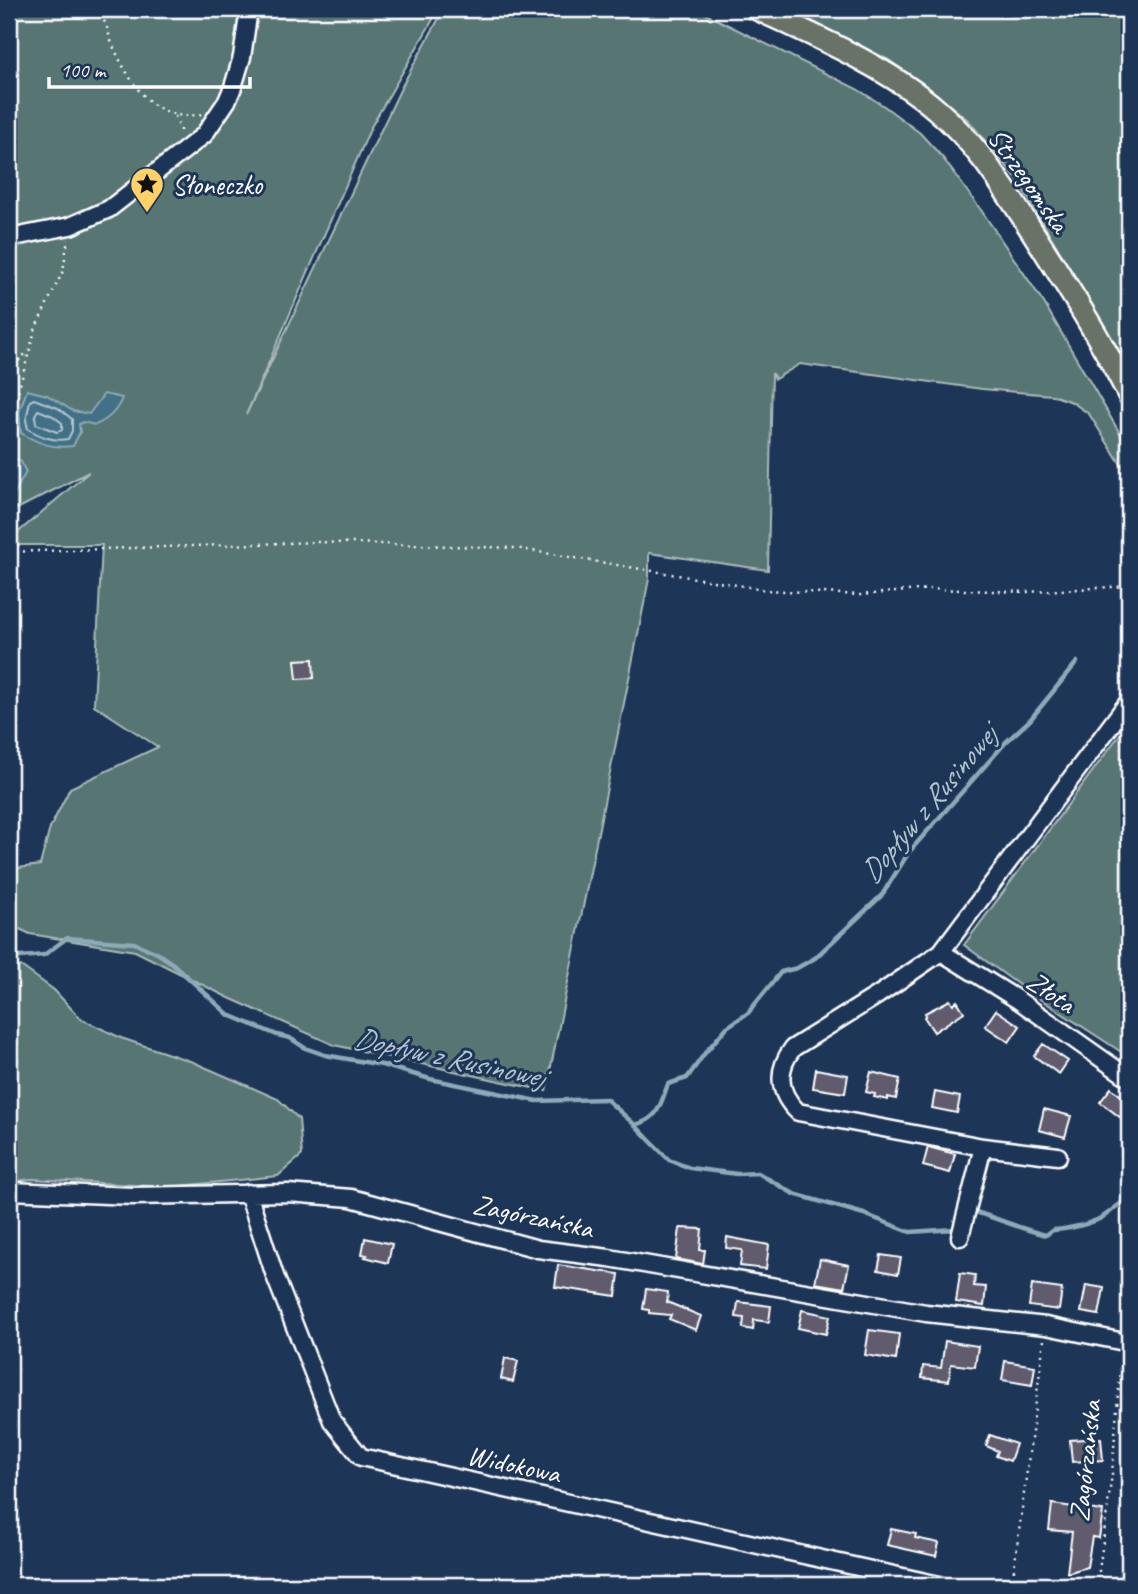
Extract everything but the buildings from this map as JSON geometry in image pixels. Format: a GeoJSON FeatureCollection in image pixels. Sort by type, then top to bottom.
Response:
{"type":"FeatureCollection","features":[{"type":"Feature","properties":{"kind":"main road","name":"Strzegomska"},"geometry":{"type":"LineString","coordinates":[[757,9],[852,55],[903,86],[937,109],[983,156],[1050,259],[1129,396]]}},
{"type":"Feature","properties":{"kind":"street"},"geometry":{"type":"LineString","coordinates":[[9,238],[69,226],[109,209],[204,135],[223,109],[233,87],[243,57],[249,9]]}},
{"type":"Feature","properties":{"kind":"street"},"geometry":{"type":"LineString","coordinates":[[1058,1156],[983,1147],[798,1112],[789,1104],[782,1091],[780,1076],[786,1057],[793,1048],[941,952],[1129,701]]}},
{"type":"Feature","properties":{"kind":"street","name":"Złota"},"geometry":{"type":"LineString","coordinates":[[941,952],[1018,1000],[1129,1078]]}},
{"type":"Feature","properties":{"kind":"street"},"geometry":{"type":"LineString","coordinates":[[960,1237],[983,1147]]}},
{"type":"Feature","properties":{"kind":"street","name":"Zagórzańska"},"geometry":{"type":"LineString","coordinates":[[9,1191],[133,1196],[288,1193],[351,1198],[538,1249],[757,1282],[926,1313],[1046,1326],[1126,1342]]}},
{"type":"Feature","properties":{"kind":"street","name":"Widokowa"},"geometry":{"type":"LineString","coordinates":[[248,1193],[275,1276],[331,1421],[361,1457],[939,1585]]}},
{"type":"Feature","properties":{"kind":"path"},"geometry":{"type":"LineString","coordinates":[[9,12],[34,9]]}},
{"type":"Feature","properties":{"kind":"path"},"geometry":{"type":"LineString","coordinates":[[96,9],[106,21],[113,46],[141,96],[175,116],[193,116],[223,109]]}},
{"type":"Feature","properties":{"kind":"path"},"geometry":{"type":"LineString","coordinates":[[9,425],[36,327],[64,271],[69,226]]}},
{"type":"Feature","properties":{"kind":"path"},"geometry":{"type":"LineString","coordinates":[[9,371],[30,348]]}},
{"type":"Feature","properties":{"kind":"path"},"geometry":{"type":"LineString","coordinates":[[9,552],[330,542],[515,548],[767,590],[860,595],[930,589],[1027,592],[1129,586]]}},
{"type":"Feature","properties":{"kind":"path","name":"Zagórzańska"},"geometry":{"type":"LineString","coordinates":[[1012,1585],[1046,1326]]}},
{"type":"Feature","properties":{"kind":"path","name":"Zagórzańska"},"geometry":{"type":"LineString","coordinates":[[1104,1585],[1098,1571],[1112,1474],[1126,1342]]}},
{"type":"Feature","properties":{"kind":"green space"},"geometry":{"type":"Polygon","coordinates":[[[9,9],[439,9],[371,127],[246,415],[401,88],[444,9],[696,9],[857,89],[920,133],[942,157],[981,210],[1044,303],[1122,437],[1129,453],[1129,477],[1089,414],[1072,402],[1052,395],[982,389],[800,364],[775,379],[772,373],[768,570],[649,553],[649,579],[546,1091],[334,1045],[227,997],[135,951],[30,934],[9,924],[11,869],[40,865],[50,828],[70,788],[158,747],[94,705],[102,545],[9,545],[9,540],[89,472],[9,513],[9,9]]]}},
{"type":"Feature","properties":{"kind":"green space"},"geometry":{"type":"Polygon","coordinates":[[[788,9],[1129,9],[1129,369],[1017,179],[969,121],[889,60],[788,9]]]}},
{"type":"Feature","properties":{"kind":"green space"},"geometry":{"type":"Polygon","coordinates":[[[1129,722],[1129,1057],[1023,988],[964,945],[1129,722]]]}},
{"type":"Feature","properties":{"kind":"green space"},"geometry":{"type":"Polygon","coordinates":[[[21,966],[54,990],[81,1019],[121,1038],[193,1062],[278,1099],[299,1119],[302,1155],[278,1176],[169,1187],[32,1179],[9,1182],[9,970],[21,966]]]}},
{"type":"Feature","properties":{"kind":"water"},"geometry":{"type":"Polygon","coordinates":[[[27,390],[47,395],[73,411],[89,414],[104,394],[122,398],[115,411],[104,420],[95,425],[83,422],[79,424],[80,432],[73,446],[58,447],[21,433],[19,412],[27,390]]]}},
{"type":"Feature","properties":{"kind":"water"},"geometry":{"type":"Polygon","coordinates":[[[9,457],[20,460],[26,472],[9,499],[9,457]]]}},
{"type":"Feature","properties":{"kind":"waterway","name":"Dopływ z Rusinowej"},"geometry":{"type":"LineString","coordinates":[[9,958],[44,955],[67,938],[134,943],[172,963],[229,1015],[290,1038],[305,1048],[430,1079],[537,1101],[606,1099],[635,1125],[654,1115],[668,1084],[687,1078],[727,1027],[748,1013],[781,972],[797,968],[815,958],[882,895],[909,852],[1006,742],[1030,720],[1077,662]]}},
{"type":"Feature","properties":{"kind":"waterway"},"geometry":{"type":"LineString","coordinates":[[635,1125],[669,1160],[690,1168],[737,1174],[758,1173],[794,1194],[864,1214],[910,1232],[955,1229]]}},
{"type":"Feature","properties":{"kind":"waterway"},"geometry":{"type":"LineString","coordinates":[[971,1214],[972,1211],[1046,1235],[1053,1230],[1096,1220],[1129,1199]]}},
{"type":"Feature","properties":{"kind":"place","name":"Słoneczko"},"geometry":{"type":"Point","coordinates":[147,214]}}]}
